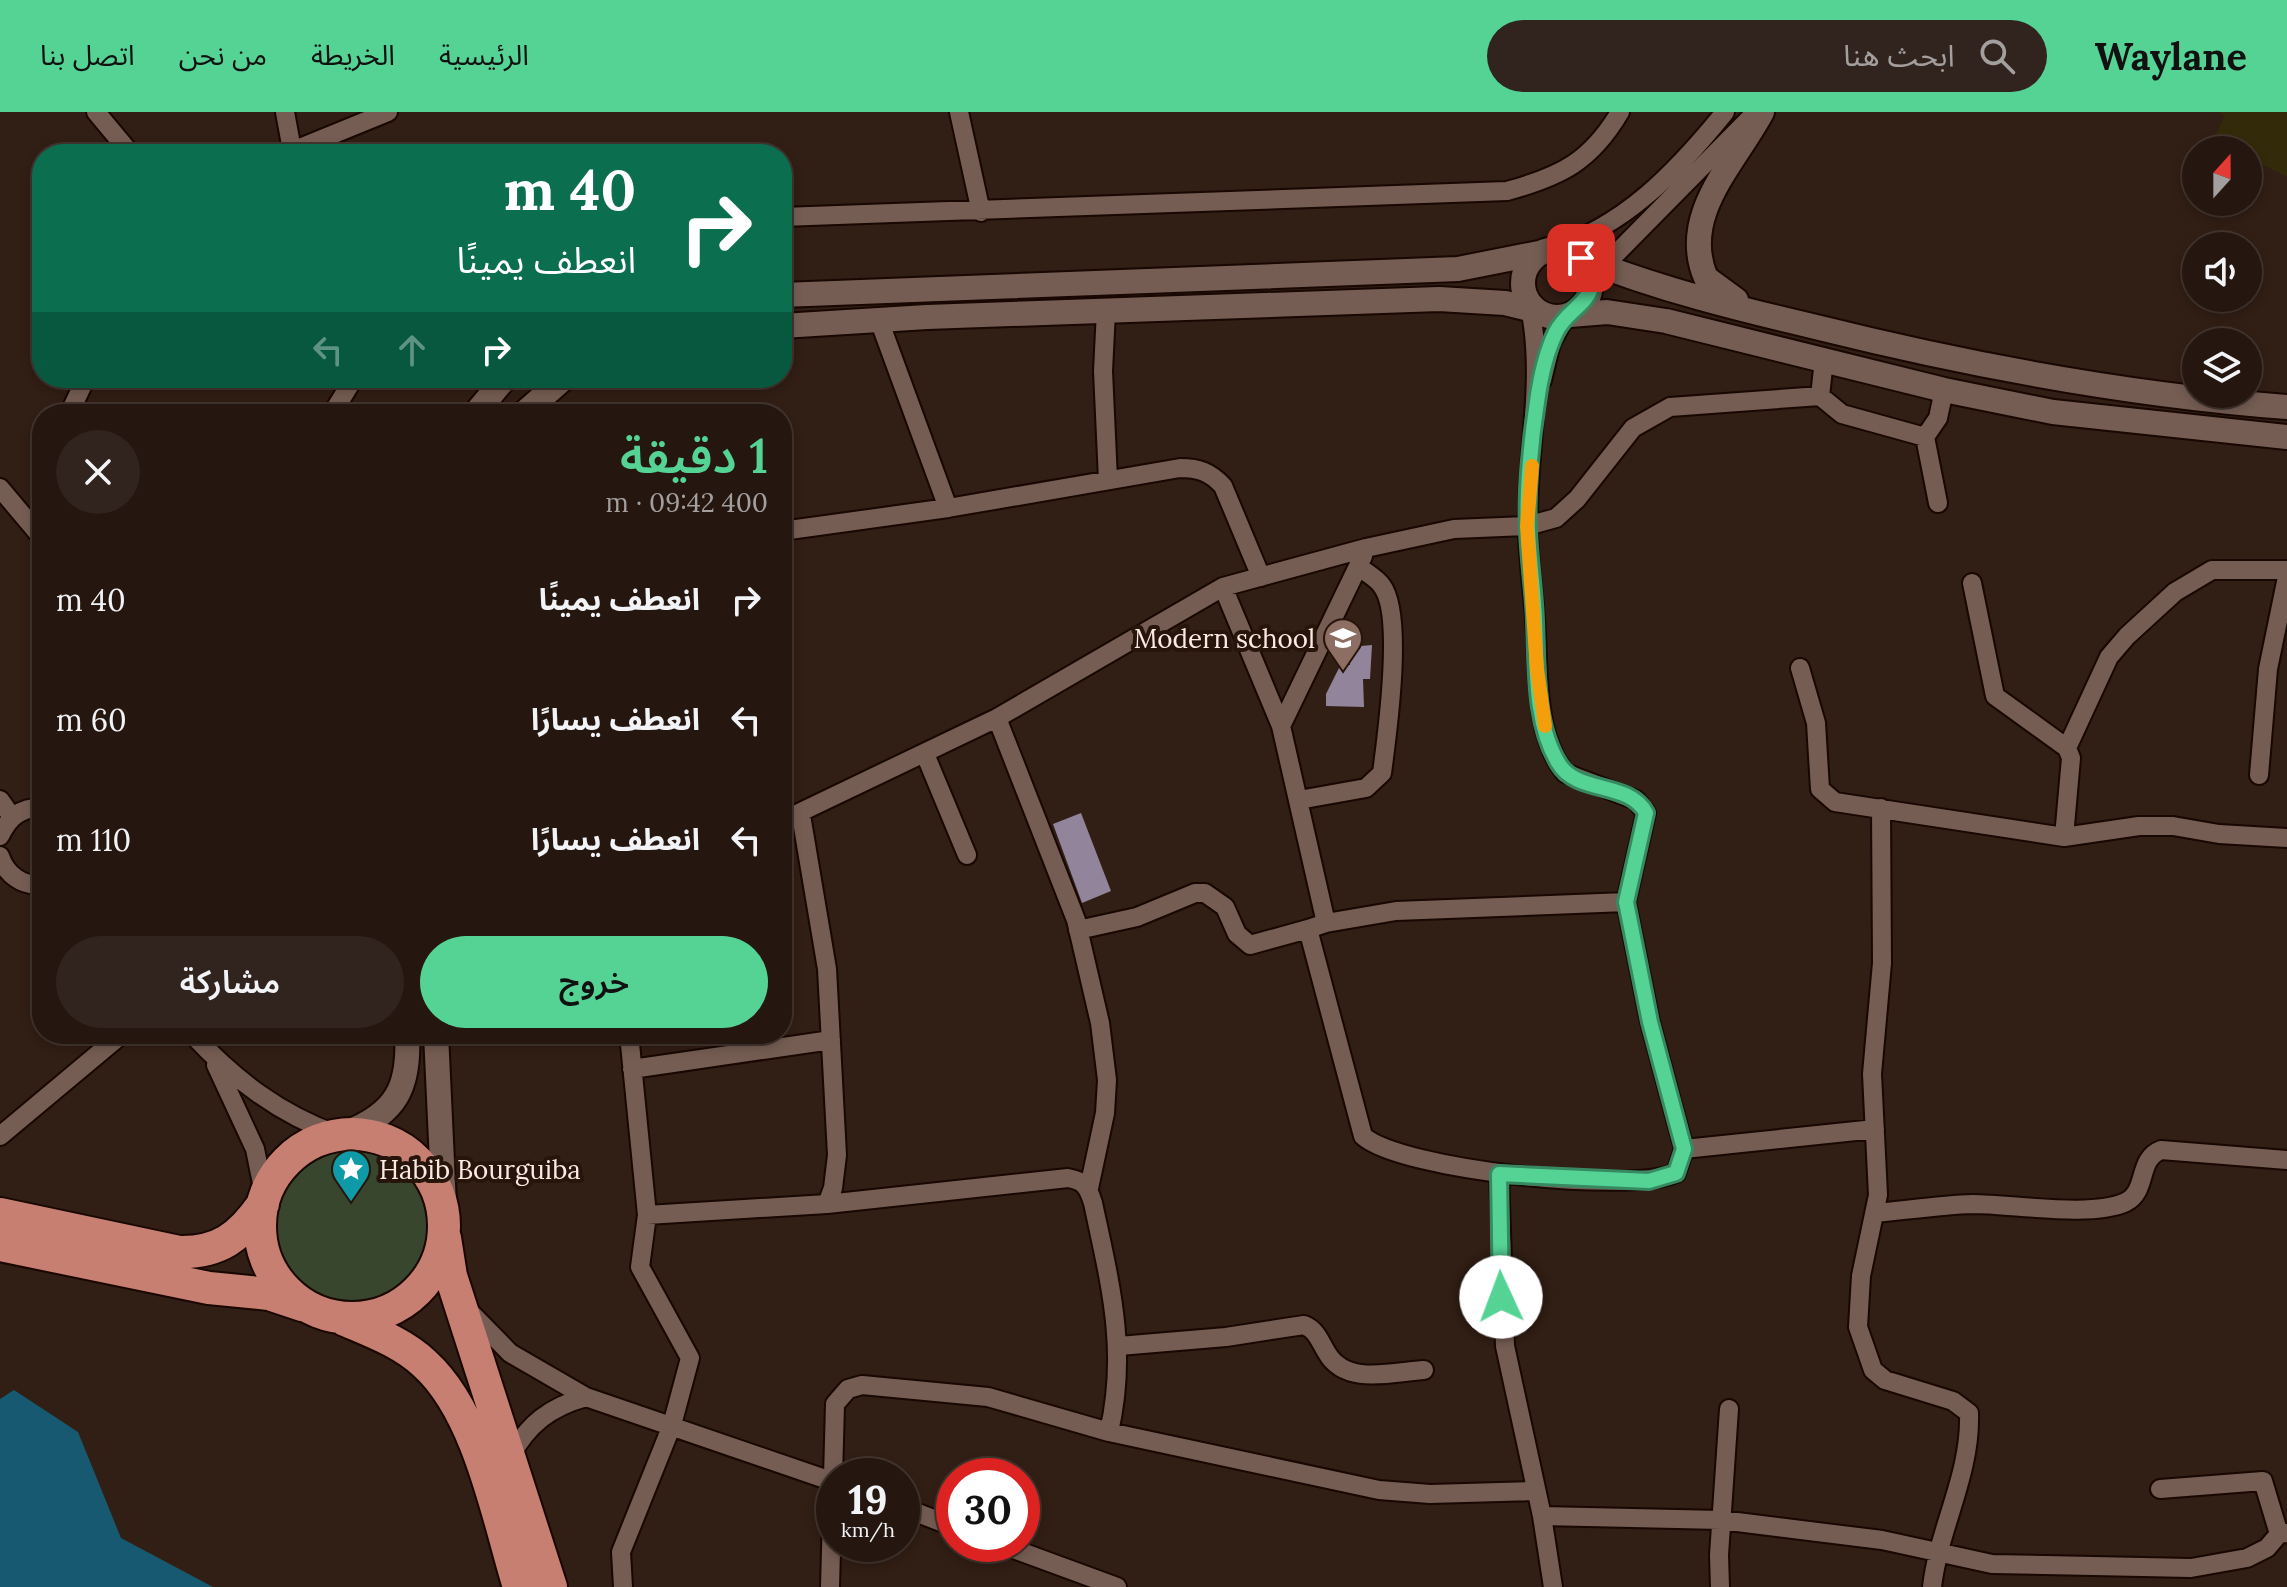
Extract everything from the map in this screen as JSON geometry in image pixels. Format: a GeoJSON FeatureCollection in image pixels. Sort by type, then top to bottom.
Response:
{"type":"FeatureCollection","features":[{"type":"Feature","properties":{"kind":"highway"},"geometry":{"type":"LineString","coordinates":[[444,1228],[440,1255],[426,1281],[405,1302],[378,1315],[348,1318],[325,1314],[292,1296],[272,1272],[261,1243],[264,1201],[270,1182],[289,1158],[315,1141],[342,1134],[377,1137],[404,1149],[426,1170],[440,1196],[459,1300],[551,1587]]}},
{"type":"Feature","properties":{"kind":"highway"},"geometry":{"type":"LineString","coordinates":[[0,1214],[179,1252],[201,1252],[222,1247],[230,1241],[264,1201]]}},
{"type":"Feature","properties":{"kind":"highway"},"geometry":{"type":"LineString","coordinates":[[0,1245],[209,1288],[269,1294],[397,1343],[425,1364],[446,1387],[473,1438],[519,1587]]}},
{"type":"Feature","properties":{"kind":"main road"},"geometry":{"type":"LineString","coordinates":[[1762,112],[1704,208],[1696,238],[1706,278],[1716,288],[1763,314]]}},
{"type":"Feature","properties":{"kind":"main road"},"geometry":{"type":"LineString","coordinates":[[792,295],[1458,269],[1561,248],[1592,262],[1763,314],[1983,367],[2182,395]]}},
{"type":"Feature","properties":{"kind":"main road"},"geometry":{"type":"LineString","coordinates":[[1532,308],[1522,281],[1530,260],[1544,251]]}},
{"type":"Feature","properties":{"kind":"main road"},"geometry":{"type":"LineString","coordinates":[[1568,315],[1587,300],[1591,289],[1588,267],[1592,262]]}},
{"type":"Feature","properties":{"kind":"main road"},"geometry":{"type":"LineString","coordinates":[[792,325],[1439,299],[1505,303],[1532,308],[1547,316],[1607,312],[1643,317],[1944,390],[2053,412],[2287,437]]}},
{"type":"Feature","properties":{"kind":"main road"},"geometry":{"type":"LineString","coordinates":[[483,404],[497,388]]}},
{"type":"Feature","properties":{"kind":"main road"},"geometry":{"type":"LineString","coordinates":[[534,404],[553,388]]}},
{"type":"Feature","properties":{"kind":"main road"},"geometry":{"type":"LineString","coordinates":[[2262,405],[2287,407]]}},
{"type":"Feature","properties":{"kind":"main road"},"geometry":{"type":"LineString","coordinates":[[2241,434],[2242,408]]}},
{"type":"Feature","properties":{"kind":"main road"},"geometry":{"type":"LineString","coordinates":[[342,1134],[371,1124],[388,1110],[405,1074],[406,1044]]}},
{"type":"Feature","properties":{"kind":"main road"},"geometry":{"type":"LineString","coordinates":[[436,1044],[444,1228]]}},
{"type":"Feature","properties":{"kind":"street"},"geometry":{"type":"LineString","coordinates":[[96,112],[123,144]]}},
{"type":"Feature","properties":{"kind":"street"},"geometry":{"type":"LineString","coordinates":[[285,112],[287,144]]}},
{"type":"Feature","properties":{"kind":"street"},"geometry":{"type":"LineString","coordinates":[[308,144],[388,112]]}},
{"type":"Feature","properties":{"kind":"street"},"geometry":{"type":"LineString","coordinates":[[959,112],[981,212]]}},
{"type":"Feature","properties":{"kind":"street"},"geometry":{"type":"LineString","coordinates":[[792,217],[1507,191],[1543,181],[1592,153],[1620,112]]}},
{"type":"Feature","properties":{"kind":"street"},"geometry":{"type":"LineString","coordinates":[[1544,251],[1578,241],[1627,212],[1725,112]]}},
{"type":"Feature","properties":{"kind":"street"},"geometry":{"type":"LineString","coordinates":[[1592,262],[1756,112]]}},
{"type":"Feature","properties":{"kind":"street"},"geometry":{"type":"LineString","coordinates":[[1223,587],[1281,726],[1299,800],[1317,926],[1363,1136],[1371,1144],[1420,1158],[1499,1174],[1649,1181],[1676,1173],[1684,1149],[1650,1022],[1626,902],[1646,813],[1636,800],[1565,773],[1553,752],[1540,699],[1527,526],[1537,402],[1532,308]]}},
{"type":"Feature","properties":{"kind":"street"},"geometry":{"type":"LineString","coordinates":[[1106,311],[1103,371],[1108,480]]}},
{"type":"Feature","properties":{"kind":"street"},"geometry":{"type":"LineString","coordinates":[[1537,402],[1551,343],[1568,315]]}},
{"type":"Feature","properties":{"kind":"street"},"geometry":{"type":"LineString","coordinates":[[879,320],[948,508]]}},
{"type":"Feature","properties":{"kind":"street"},"geometry":{"type":"LineString","coordinates":[[1820,396],[1824,360]]}},
{"type":"Feature","properties":{"kind":"street"},"geometry":{"type":"LineString","coordinates":[[1938,503],[1925,437],[1938,418],[1944,390]]}},
{"type":"Feature","properties":{"kind":"street"},"geometry":{"type":"LineString","coordinates":[[792,818],[997,718],[1223,587],[1366,548],[1454,529],[1527,526],[1556,518],[1577,499],[1633,428],[1652,414],[1670,407],[1820,396],[1842,414],[1925,437]]}},
{"type":"Feature","properties":{"kind":"street"},"geometry":{"type":"LineString","coordinates":[[792,530],[948,508],[1180,468],[1197,468],[1212,475],[1223,486],[1261,577]]}},
{"type":"Feature","properties":{"kind":"street"},"geometry":{"type":"LineString","coordinates":[[0,488],[32,523]]}},
{"type":"Feature","properties":{"kind":"street"},"geometry":{"type":"LineString","coordinates":[[1281,726],[1366,548]]}},
{"type":"Feature","properties":{"kind":"street"},"geometry":{"type":"LineString","coordinates":[[1299,800],[1366,788],[1382,773],[1391,698],[1391,620],[1382,585],[1358,566]]}},
{"type":"Feature","properties":{"kind":"street"},"geometry":{"type":"LineString","coordinates":[[2067,748],[2109,657],[2175,592],[2212,570],[2287,570]]}},
{"type":"Feature","properties":{"kind":"street"},"geometry":{"type":"LineString","coordinates":[[2259,775],[2268,669],[2287,577]]}},
{"type":"Feature","properties":{"kind":"street"},"geometry":{"type":"LineString","coordinates":[[1972,583],[1995,696],[2067,748],[2073,769],[2064,837]]}},
{"type":"Feature","properties":{"kind":"street"},"geometry":{"type":"LineString","coordinates":[[1800,668],[1816,723],[1823,795],[1835,802],[2064,837],[2161,826],[2219,834],[2287,838]]}},
{"type":"Feature","properties":{"kind":"street"},"geometry":{"type":"LineString","coordinates":[[2268,669],[2287,672]]}},
{"type":"Feature","properties":{"kind":"street"},"geometry":{"type":"LineString","coordinates":[[997,718],[1078,930],[1100,1023],[1107,1080],[1105,1113],[1089,1188],[1106,1261],[1119,1346],[1119,1377],[1109,1432]]}},
{"type":"Feature","properties":{"kind":"street"},"geometry":{"type":"LineString","coordinates":[[925,754],[967,855]]}},
{"type":"Feature","properties":{"kind":"street"},"geometry":{"type":"LineString","coordinates":[[0,800],[12,817]]}},
{"type":"Feature","properties":{"kind":"street"},"geometry":{"type":"LineString","coordinates":[[0,836],[12,817],[32,807]]}},
{"type":"Feature","properties":{"kind":"street"},"geometry":{"type":"LineString","coordinates":[[1881,808],[1882,963],[1873,1046],[1876,1213],[1865,1253],[1858,1304],[1863,1350],[1873,1370],[1885,1380],[1953,1401],[1969,1413],[1958,1493],[1938,1551],[1932,1587]]}},
{"type":"Feature","properties":{"kind":"street"},"geometry":{"type":"LineString","coordinates":[[801,815],[827,969],[837,1171],[827,1204]]}},
{"type":"Feature","properties":{"kind":"street"},"geometry":{"type":"LineString","coordinates":[[0,856],[5,878],[32,883]]}},
{"type":"Feature","properties":{"kind":"street"},"geometry":{"type":"LineString","coordinates":[[1078,930],[1137,917],[1195,893],[1215,897],[1225,907],[1237,934],[1250,945],[1317,926],[1396,911],[1626,902]]}},
{"type":"Feature","properties":{"kind":"street"},"geometry":{"type":"LineString","coordinates":[[632,1069],[831,1040]]}},
{"type":"Feature","properties":{"kind":"street"},"geometry":{"type":"LineString","coordinates":[[0,1136],[110,1044]]}},
{"type":"Feature","properties":{"kind":"street"},"geometry":{"type":"LineString","coordinates":[[201,1044],[254,1093],[280,1110],[342,1134]]}},
{"type":"Feature","properties":{"kind":"street"},"geometry":{"type":"LineString","coordinates":[[623,1587],[621,1552],[672,1425],[690,1358],[640,1267],[647,1215],[630,1044]]}},
{"type":"Feature","properties":{"kind":"street"},"geometry":{"type":"LineString","coordinates":[[209,1052],[245,1123],[262,1175],[264,1201]]}},
{"type":"Feature","properties":{"kind":"street"},"geometry":{"type":"LineString","coordinates":[[1684,1149],[1875,1129]]}},
{"type":"Feature","properties":{"kind":"street"},"geometry":{"type":"LineString","coordinates":[[1876,1213],[1972,1204],[2065,1208],[2124,1203],[2134,1197],[2147,1159],[2161,1150],[2287,1160]]}},
{"type":"Feature","properties":{"kind":"street"},"geometry":{"type":"LineString","coordinates":[[1499,1174],[1505,1346],[1542,1516],[1553,1587]]}},
{"type":"Feature","properties":{"kind":"street"},"geometry":{"type":"LineString","coordinates":[[647,1215],[827,1204],[1068,1178],[1081,1180],[1089,1188]]}},
{"type":"Feature","properties":{"kind":"street"},"geometry":{"type":"LineString","coordinates":[[459,1300],[510,1353],[586,1397],[816,1475]]}},
{"type":"Feature","properties":{"kind":"street"},"geometry":{"type":"LineString","coordinates":[[1119,1346],[1226,1337],[1304,1325],[1313,1330],[1332,1362],[1348,1373],[1424,1370]]}},
{"type":"Feature","properties":{"kind":"street"},"geometry":{"type":"LineString","coordinates":[[833,1458],[835,1404],[848,1389],[862,1385],[988,1397],[1109,1432],[1379,1490],[1430,1494],[1535,1491]]}},
{"type":"Feature","properties":{"kind":"street"},"geometry":{"type":"LineString","coordinates":[[510,1457],[522,1435],[540,1417],[562,1404],[586,1397]]}},
{"type":"Feature","properties":{"kind":"street"},"geometry":{"type":"LineString","coordinates":[[1720,1587],[1729,1409]]}},
{"type":"Feature","properties":{"kind":"street"},"geometry":{"type":"LineString","coordinates":[[1542,1516],[1721,1520],[1882,1540],[1992,1564],[2191,1568],[2247,1558],[2267,1548],[2283,1534],[2263,1481],[2160,1489]]}},
{"type":"Feature","properties":{"kind":"street"},"geometry":{"type":"LineString","coordinates":[[1040,1559],[1107,1585]]}},
{"type":"Feature","properties":{"kind":"street"},"geometry":{"type":"LineString","coordinates":[[830,1562],[830,1587]]}},
{"type":"Feature","properties":{"kind":"green space"},"geometry":{"type":"Polygon","coordinates":[[[352,1147],[382,1153],[407,1170],[424,1195],[430,1225],[424,1255],[407,1280],[382,1297],[352,1303],[322,1297],[297,1280],[280,1255],[274,1225],[280,1195],[297,1170],[322,1153],[352,1147]]]}},
{"type":"Feature","properties":{"kind":"sand"},"geometry":{"type":"Polygon","coordinates":[[[2220,112],[2287,112],[2287,177],[2262,165],[2262,136],[2215,136],[2224,117],[2220,112]]]}},
{"type":"Feature","properties":{"kind":"water"},"geometry":{"type":"Polygon","coordinates":[[[14,1390],[78,1432],[121,1538],[213,1587],[0,1587],[0,1399],[14,1390]]]}},
{"type":"Feature","properties":{"kind":"building"},"geometry":{"type":"Polygon","coordinates":[[[1372,645],[1370,679],[1363,679],[1364,707],[1326,706],[1326,694],[1341,664],[1350,665],[1350,647],[1372,645]]]}},
{"type":"Feature","properties":{"kind":"building"},"geometry":{"type":"Polygon","coordinates":[[[1081,813],[1111,891],[1082,903],[1053,824],[1081,813]]]}},
{"type":"Feature","properties":{"kind":"slow traffic"},"geometry":{"type":"LineString","coordinates":[[1532,466],[1527,526],[1537,669],[1545,726]]}},
{"type":"Feature","properties":{"kind":"place","name":"Modern school"},"geometry":{"type":"Point","coordinates":[1343,672]}},
{"type":"Feature","properties":{"kind":"place","name":"Habib Bourguiba"},"geometry":{"type":"Point","coordinates":[351,1203]}},
{"type":"Feature","properties":{"kind":"route"},"geometry":{"type":"LineString","coordinates":[[1501,1297],[1499,1174],[1649,1181],[1676,1173],[1680,1169],[1684,1149],[1650,1022],[1626,902],[1645,830],[1646,813],[1636,800],[1565,773],[1553,752],[1540,699],[1527,526],[1537,402],[1557,329],[1566,316],[1587,300],[1591,289],[1588,267],[1581,258]]}}]}
